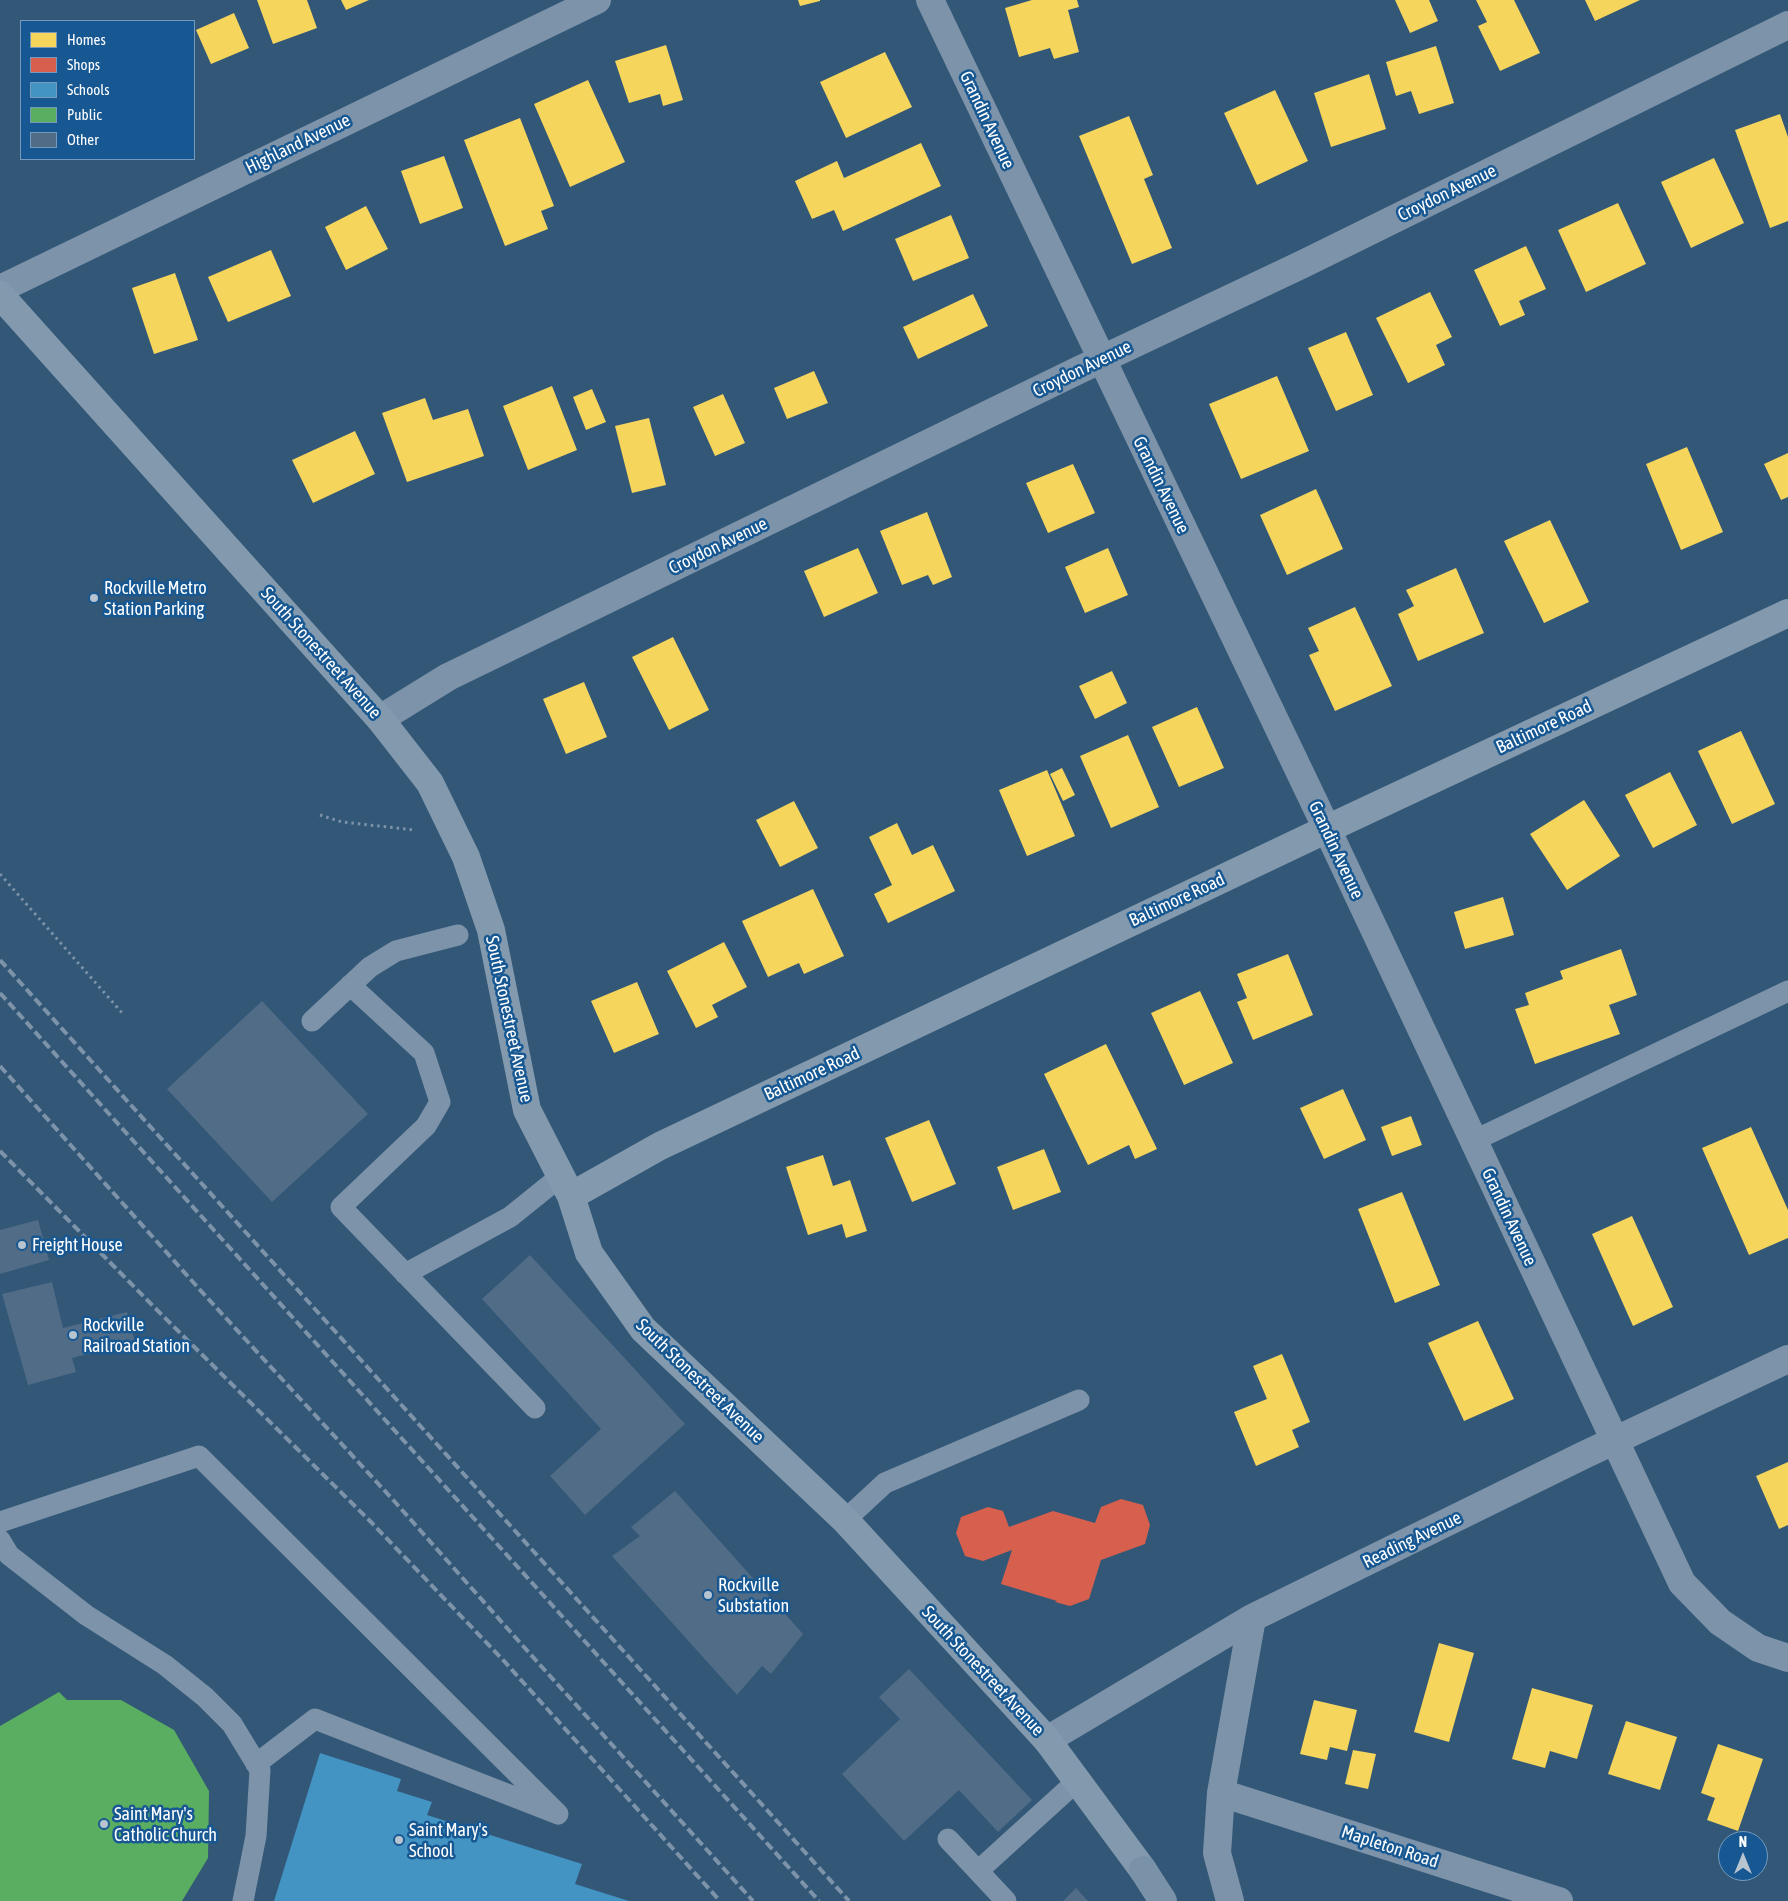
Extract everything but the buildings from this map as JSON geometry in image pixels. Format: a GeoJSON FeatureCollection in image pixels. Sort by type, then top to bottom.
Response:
{"type":"FeatureCollection","features":[{"type":"Feature","properties":{"kind":"main road","name":"South Stonestreet Avenue"},"geometry":{"type":"LineString","coordinates":[[0,295],[380,719],[430,783],[466,857],[491,930],[527,1110],[566,1186],[589,1253],[643,1329],[845,1520],[1047,1740],[1143,1870]]}},
{"type":"Feature","properties":{"kind":"main road","name":"Baltimore Road"},"geometry":{"type":"LineString","coordinates":[[566,1186],[660,1146],[1327,829],[1788,613]]}},
{"type":"Feature","properties":{"kind":"main road"},"geometry":{"type":"LineString","coordinates":[[1143,1870],[1152,1901]]}},
{"type":"Feature","properties":{"kind":"main road"},"geometry":{"type":"LineString","coordinates":[[1143,1870],[1163,1901]]}},
{"type":"Feature","properties":{"kind":"street","name":"Highland Avenue"},"geometry":{"type":"LineString","coordinates":[[0,288],[597,0]]}},
{"type":"Feature","properties":{"kind":"street","name":"Grandin Avenue"},"geometry":{"type":"LineString","coordinates":[[930,0],[1327,829],[1682,1582],[1720,1622],[1758,1648],[1788,1658]]}},
{"type":"Feature","properties":{"kind":"street","name":"Croydon Avenue"},"geometry":{"type":"LineString","coordinates":[[380,719],[448,677],[1303,264],[1788,25]]}},
{"type":"Feature","properties":{"kind":"street","name":"Reading Avenue"},"geometry":{"type":"LineString","coordinates":[[1047,1740],[1252,1618],[1614,1441],[1788,1359]]}},
{"type":"Feature","properties":{"kind":"street"},"geometry":{"type":"LineString","coordinates":[[1230,1901],[1217,1853],[1222,1793],[1252,1618]]}},
{"type":"Feature","properties":{"kind":"street","name":"Mapleton Road"},"geometry":{"type":"LineString","coordinates":[[1222,1793],[1558,1901]]}},
{"type":"Feature","properties":{"kind":"lane"},"geometry":{"type":"LineString","coordinates":[[312,1021],[370,967],[396,951],[458,935]]}},
{"type":"Feature","properties":{"kind":"lane"},"geometry":{"type":"LineString","coordinates":[[350,985],[424,1054],[440,1102],[426,1126],[341,1207],[536,1408]]}},
{"type":"Feature","properties":{"kind":"lane"},"geometry":{"type":"LineString","coordinates":[[1473,1141],[1788,991]]}},
{"type":"Feature","properties":{"kind":"lane"},"geometry":{"type":"LineString","coordinates":[[405,1274],[566,1186]]}},
{"type":"Feature","properties":{"kind":"lane"},"geometry":{"type":"LineString","coordinates":[[845,1520],[885,1483],[1079,1400]]}},
{"type":"Feature","properties":{"kind":"lane"},"geometry":{"type":"LineString","coordinates":[[0,1522],[199,1456],[558,1814],[314,1720],[256,1764]]}},
{"type":"Feature","properties":{"kind":"lane"},"geometry":{"type":"LineString","coordinates":[[0,1540],[9,1555],[86,1615],[165,1665],[204,1696],[232,1724],[260,1770],[256,1836],[243,1901]]}},
{"type":"Feature","properties":{"kind":"lane"},"geometry":{"type":"LineString","coordinates":[[978,1871],[1077,1781]]}},
{"type":"Feature","properties":{"kind":"lane"},"geometry":{"type":"LineString","coordinates":[[948,1839],[1006,1901]]}},
{"type":"Feature","properties":{"kind":"path"},"geometry":{"type":"LineString","coordinates":[[320,815],[342,822],[415,830]]}},
{"type":"Feature","properties":{"kind":"path"},"geometry":{"type":"LineString","coordinates":[[0,874],[123,1014]]}},
{"type":"Feature","properties":{"kind":"railway"},"geometry":{"type":"LineString","coordinates":[[0,960],[849,1901]]}},
{"type":"Feature","properties":{"kind":"railway"},"geometry":{"type":"LineString","coordinates":[[0,993],[819,1901]]}},
{"type":"Feature","properties":{"kind":"railway"},"geometry":{"type":"LineString","coordinates":[[0,1066],[753,1901]]}},
{"type":"Feature","properties":{"kind":"railway"},"geometry":{"type":"LineString","coordinates":[[0,1151],[371,1522],[504,1661],[720,1901]]}},
{"type":"Feature","properties":{"kind":"place","name":"Rockville Metro Station Parking"},"geometry":{"type":"Point","coordinates":[94,598]}},
{"type":"Feature","properties":{"kind":"place","name":"Freight House"},"geometry":{"type":"Point","coordinates":[22,1245]}},
{"type":"Feature","properties":{"kind":"place","name":"Rockville Railroad Station"},"geometry":{"type":"Point","coordinates":[73,1335]}},
{"type":"Feature","properties":{"kind":"place","name":"Rockville Substation"},"geometry":{"type":"Point","coordinates":[708,1595]}},
{"type":"Feature","properties":{"kind":"place","name":"Saint Mary's Catholic Church"},"geometry":{"type":"Point","coordinates":[104,1824]}},
{"type":"Feature","properties":{"kind":"place","name":"Saint Mary's School"},"geometry":{"type":"Point","coordinates":[399,1840]}}]}
